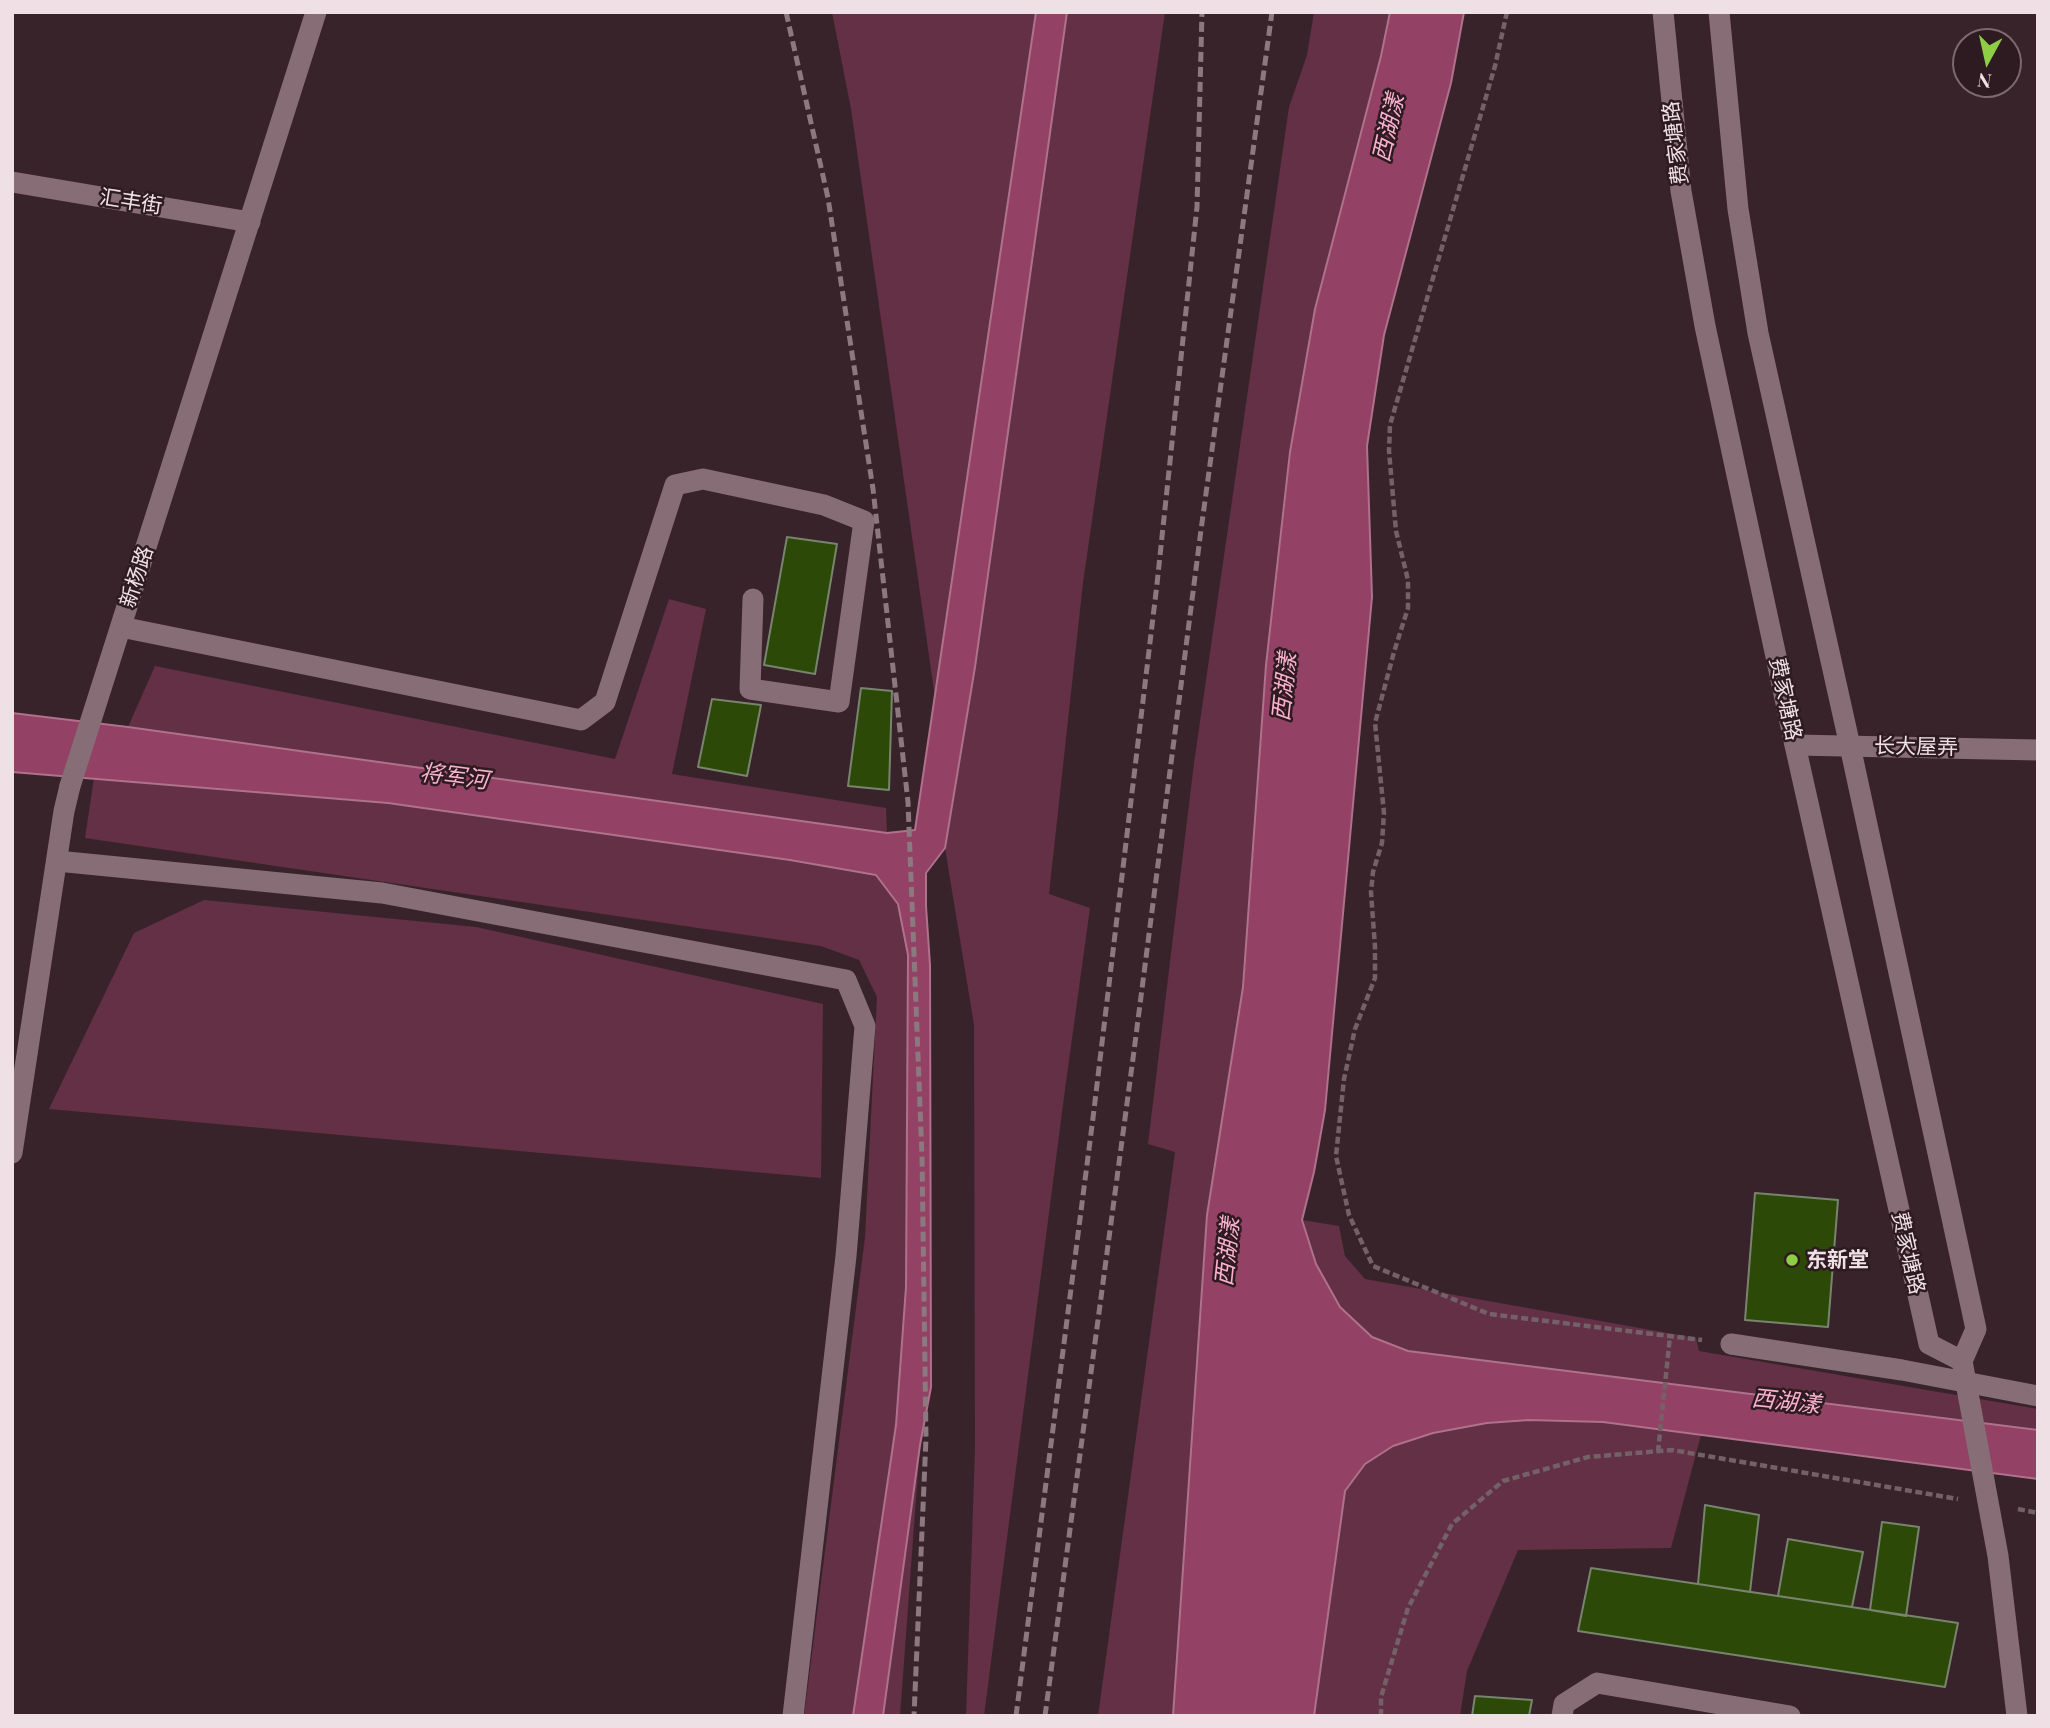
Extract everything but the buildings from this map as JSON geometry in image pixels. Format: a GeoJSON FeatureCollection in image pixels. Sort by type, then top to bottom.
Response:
{"type":"FeatureCollection","features":[{"type":"Feature","properties":{"kind":"street","name":"新杨路"},"geometry":{"type":"LineString","coordinates":[[12,1153],[17,1097],[70,786],[316,12]]}},
{"type":"Feature","properties":{"kind":"street","name":"费家塘路"},"geometry":{"type":"LineString","coordinates":[[1663,12],[1681,191],[1700,299],[1795,745],[1929,1344],[1962,1362]]}},
{"type":"Feature","properties":{"kind":"street"},"geometry":{"type":"LineString","coordinates":[[1719,12],[1738,209],[1758,333],[1976,1329],[1962,1362],[1998,1556],[2017,1716]]}},
{"type":"Feature","properties":{"kind":"street","name":"汇丰街"},"geometry":{"type":"LineString","coordinates":[[12,182],[250,222]]}},
{"type":"Feature","properties":{"kind":"street"},"geometry":{"type":"LineString","coordinates":[[121,627],[581,720],[605,702],[675,485],[703,479],[824,505],[864,521],[839,702],[750,689],[753,598]]}},
{"type":"Feature","properties":{"kind":"street","name":"长大屋弄"},"geometry":{"type":"LineString","coordinates":[[1795,745],[2038,750]]}},
{"type":"Feature","properties":{"kind":"street"},"geometry":{"type":"LineString","coordinates":[[57,860],[382,893],[846,980],[865,1026],[846,1256],[793,1716]]}},
{"type":"Feature","properties":{"kind":"street"},"geometry":{"type":"LineString","coordinates":[[1731,1344],[1902,1370],[2038,1396]]}},
{"type":"Feature","properties":{"kind":"street"},"geometry":{"type":"LineString","coordinates":[[1562,1716],[1564,1704],[1597,1683],[1790,1716]]}},
{"type":"Feature","properties":{"kind":"path"},"geometry":{"type":"LineString","coordinates":[[1507,12],[1495,66],[1390,425],[1389,450],[1396,531],[1408,580],[1408,608],[1375,723],[1384,813],[1382,843],[1373,872],[1371,892],[1375,978],[1355,1030],[1344,1079],[1336,1156],[1349,1215],[1373,1266],[1489,1314],[1731,1344]]}},
{"type":"Feature","properties":{"kind":"path"},"geometry":{"type":"LineString","coordinates":[[1658,1452],[1670,1336]]}},
{"type":"Feature","properties":{"kind":"path"},"geometry":{"type":"LineString","coordinates":[[1381,1716],[1381,1698],[1408,1608],[1452,1524],[1503,1481],[1588,1457],[1672,1450],[1970,1501]]}},
{"type":"Feature","properties":{"kind":"path"},"geometry":{"type":"LineString","coordinates":[[2011,1508],[2038,1513]]}},
{"type":"Feature","properties":{"kind":"shaded area"},"geometry":{"type":"Polygon","coordinates":[[[832,12],[1036,12],[935,698],[851,109],[832,12]]]}},
{"type":"Feature","properties":{"kind":"shaded area"},"geometry":{"type":"Polygon","coordinates":[[[1067,12],[1165,12],[1083,583],[1049,894],[1090,908],[984,1716],[966,1716],[975,1449],[974,1025],[945,848],[975,667],[1067,12]]]}},
{"type":"Feature","properties":{"kind":"shaded area"},"geometry":{"type":"Polygon","coordinates":[[[1314,12],[1389,12],[1381,56],[1315,308],[1290,452],[1266,665],[1243,987],[1207,1215],[1173,1716],[1098,1716],[1175,1152],[1148,1144],[1194,763],[1289,107],[1307,55],[1314,12]]]}},
{"type":"Feature","properties":{"kind":"shaded area"},"geometry":{"type":"Polygon","coordinates":[[[669,599],[706,609],[672,774],[886,808],[887,833],[128,727],[155,666],[615,759],[669,599]]]}},
{"type":"Feature","properties":{"kind":"shaded area"},"geometry":{"type":"Polygon","coordinates":[[[94,778],[388,803],[790,860],[876,875],[898,904],[908,955],[906,1287],[896,1425],[853,1716],[804,1716],[865,1237],[877,997],[859,960],[821,946],[85,838],[94,778]]]}},
{"type":"Feature","properties":{"kind":"shaded area"},"geometry":{"type":"Polygon","coordinates":[[[204,900],[476,927],[823,1004],[821,1178],[49,1109],[134,933],[204,900]]]}},
{"type":"Feature","properties":{"kind":"shaded area"},"geometry":{"type":"Polygon","coordinates":[[[1302,1220],[1339,1226],[1345,1256],[1365,1279],[1696,1338],[1699,1351],[2038,1409],[2038,1430],[1408,1351],[1372,1337],[1340,1307],[1316,1264],[1302,1220]]]}},
{"type":"Feature","properties":{"kind":"shaded area"},"geometry":{"type":"Polygon","coordinates":[[[1529,1420],[1603,1422],[1701,1435],[1671,1548],[1518,1550],[1467,1671],[1460,1716],[1314,1716],[1345,1491],[1365,1464],[1393,1446],[1433,1433],[1487,1423],[1529,1420]]]}},
{"type":"Feature","properties":{"kind":"shaded area"},"geometry":{"type":"Polygon","coordinates":[[[920,1445],[900,1716],[883,1716],[920,1445]]]}},
{"type":"Feature","properties":{"kind":"water","name":"将军河"},"geometry":{"type":"Polygon","coordinates":[[[1036,12],[1067,12],[975,667],[945,848],[926,873],[930,965],[931,1387],[920,1445],[883,1716],[853,1716],[896,1425],[906,1287],[908,955],[898,904],[876,875],[790,860],[388,803],[12,772],[12,713],[887,833],[915,830],[1036,12]]]}},
{"type":"Feature","properties":{"kind":"water","name":"西湖漾"},"geometry":{"type":"Polygon","coordinates":[[[1390,12],[1464,12],[1451,83],[1384,335],[1367,446],[1372,597],[1325,1110],[1302,1220],[1316,1264],[1340,1307],[1372,1337],[1408,1351],[2038,1430],[2038,1479],[1603,1422],[1529,1420],[1487,1423],[1433,1433],[1393,1446],[1365,1464],[1345,1491],[1314,1716],[1173,1716],[1207,1215],[1243,987],[1266,665],[1290,452],[1315,309],[1390,12]]]}},
{"type":"Feature","properties":{"kind":"railway"},"geometry":{"type":"LineString","coordinates":[[786,12],[828,198],[873,489],[908,802],[922,1157],[926,1438],[914,1716]]}},
{"type":"Feature","properties":{"kind":"railway"},"geometry":{"type":"LineString","coordinates":[[1016,1716],[1093,1118],[1157,584],[1197,207],[1202,12]]}},
{"type":"Feature","properties":{"kind":"railway"},"geometry":{"type":"LineString","coordinates":[[1045,1716],[1272,12]]}},
{"type":"Feature","properties":{"kind":"place","name":"东新堂"},"geometry":{"type":"Point","coordinates":[1792,1260]}}]}
